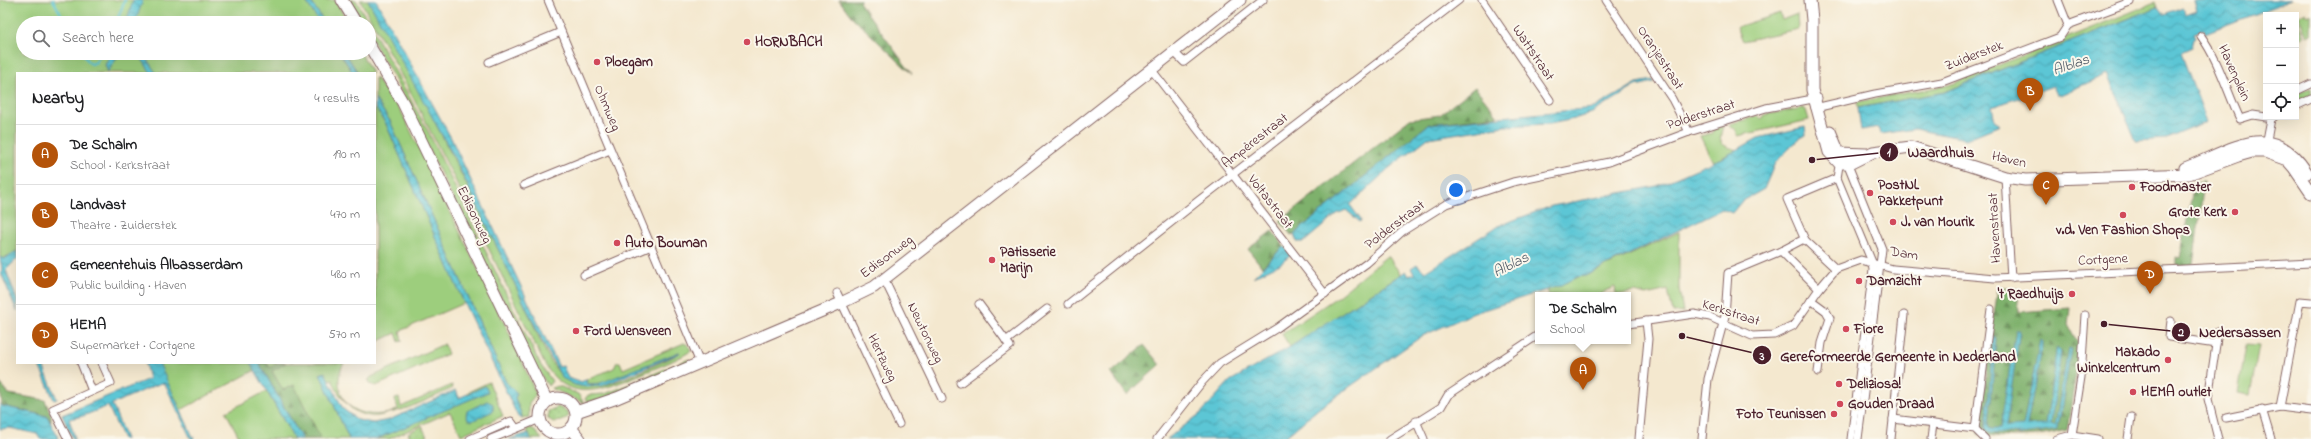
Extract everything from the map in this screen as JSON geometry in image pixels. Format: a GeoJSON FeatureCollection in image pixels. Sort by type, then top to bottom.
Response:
{"type":"FeatureCollection","features":[{"type":"Feature","properties":{"kind":"street"},"geometry":{"type":"LineString","coordinates":[[342,0],[352,16]]}},
{"type":"Feature","properties":{"kind":"street","name":"Ohmweg"},"geometry":{"type":"LineString","coordinates":[[548,0],[700,363]]}},
{"type":"Feature","properties":{"kind":"street","name":"Edisonweg"},"geometry":{"type":"LineString","coordinates":[[576,412],[606,403],[700,363],[839,298],[861,294],[884,279],[1240,0]]}},
{"type":"Feature","properties":{"kind":"street"},"geometry":{"type":"LineString","coordinates":[[1174,52],[1184,62],[1263,0]]}},
{"type":"Feature","properties":{"kind":"street","name":"Ampèrestraat"},"geometry":{"type":"LineString","coordinates":[[1068,304],[1232,174],[1459,0]]}},
{"type":"Feature","properties":{"kind":"street","name":"Wattstraat"},"geometry":{"type":"LineString","coordinates":[[1482,0],[1550,100]]}},
{"type":"Feature","properties":{"kind":"street","name":"Oranjestraat"},"geometry":{"type":"LineString","coordinates":[[1606,0],[1672,99],[1689,132]]}},
{"type":"Feature","properties":{"kind":"street","name":"Dam"},"geometry":{"type":"LineString","coordinates":[[1810,0],[1812,20],[1811,80],[1829,152],[1843,160],[1882,249],[1881,266],[1968,277]]}},
{"type":"Feature","properties":{"kind":"street"},"geometry":{"type":"LineString","coordinates":[[2058,0],[2068,25]]}},
{"type":"Feature","properties":{"kind":"street","name":"Zuiderstek"},"geometry":{"type":"LineString","coordinates":[[1817,103],[1942,82],[2060,37],[2068,25],[2130,2]]}},
{"type":"Feature","properties":{"kind":"street"},"geometry":{"type":"LineString","coordinates":[[489,62],[561,32]]}},
{"type":"Feature","properties":{"kind":"street","name":"Havenplein"},"geometry":{"type":"LineString","coordinates":[[2200,36],[2210,49],[2240,119],[2254,115],[2263,116]]}},
{"type":"Feature","properties":{"kind":"street","name":"Edisonweg"},"geometry":{"type":"LineString","coordinates":[[376,57],[403,103],[547,401]]}},
{"type":"Feature","properties":{"kind":"street","name":"Voltastraat"},"geometry":{"type":"LineString","coordinates":[[1151,69],[1326,294]]}},
{"type":"Feature","properties":{"kind":"street"},"geometry":{"type":"LineString","coordinates":[[2299,90],[2311,84]]}},
{"type":"Feature","properties":{"kind":"street"},"geometry":{"type":"LineString","coordinates":[[2299,105],[2311,99]]}},
{"type":"Feature","properties":{"kind":"street","name":"Polderstraat"},"geometry":{"type":"LineString","coordinates":[[1157,439],[1202,382],[1220,363],[1277,328],[1326,294],[1367,263],[1423,217],[1453,201],[1513,182],[1609,162],[1689,132],[1766,108],[1817,103]]}},
{"type":"Feature","properties":{"kind":"street"},"geometry":{"type":"LineString","coordinates":[[2264,152],[2267,141],[2268,120]]}},
{"type":"Feature","properties":{"kind":"street","name":"Haven"},"geometry":{"type":"LineString","coordinates":[[2173,173],[2247,142],[2267,141],[2277,144],[2293,154],[2311,181]]}},
{"type":"Feature","properties":{"kind":"street","name":"Haven"},"geometry":{"type":"LineString","coordinates":[[1843,160],[1866,154],[1902,148],[1920,148],[2005,183],[2025,180],[2173,173],[2189,174],[2238,156],[2252,152],[2264,152],[2287,160],[2311,193]]}},
{"type":"Feature","properties":{"kind":"street","name":"Ohmweg"},"geometry":{"type":"LineString","coordinates":[[524,185],[610,150]]}},
{"type":"Feature","properties":{"kind":"street"},"geometry":{"type":"LineString","coordinates":[[1843,160],[1837,178],[1788,199],[1805,240],[1836,269],[1862,260],[1881,266],[1858,439]]}},
{"type":"Feature","properties":{"kind":"street","name":"Dam"},"geometry":{"type":"LineString","coordinates":[[1837,178],[1872,262]]}},
{"type":"Feature","properties":{"kind":"street","name":"Havenstraat"},"geometry":{"type":"LineString","coordinates":[[2005,183],[2011,278]]}},
{"type":"Feature","properties":{"kind":"street"},"geometry":{"type":"LineString","coordinates":[[1702,439],[1708,379],[1724,324],[1728,274],[1781,252],[1805,240]]}},
{"type":"Feature","properties":{"kind":"street"},"geometry":{"type":"LineString","coordinates":[[584,275],[651,246]]}},
{"type":"Feature","properties":{"kind":"street"},"geometry":{"type":"LineString","coordinates":[[1781,252],[1819,289]]}},
{"type":"Feature","properties":{"kind":"street"},"geometry":{"type":"LineString","coordinates":[[1851,439],[1872,262]]}},
{"type":"Feature","properties":{"kind":"street","name":"Cortgene"},"geometry":{"type":"LineString","coordinates":[[1968,277],[2011,278],[2311,263]]}},
{"type":"Feature","properties":{"kind":"street","name":"Kerkstraat"},"geometry":{"type":"LineString","coordinates":[[1631,324],[1694,314],[1724,324],[1752,336],[1774,335],[1793,326],[1819,289],[1836,269]]}},
{"type":"Feature","properties":{"kind":"street","name":"Newtonweg"},"geometry":{"type":"LineString","coordinates":[[884,279],[942,399]]}},
{"type":"Feature","properties":{"kind":"street","name":"Hertzweg"},"geometry":{"type":"LineString","coordinates":[[839,298],[899,424]]}},
{"type":"Feature","properties":{"kind":"street"},"geometry":{"type":"LineString","coordinates":[[1811,300],[1826,311],[1830,318],[1822,343],[1818,372]]}},
{"type":"Feature","properties":{"kind":"street"},"geometry":{"type":"LineString","coordinates":[[2280,407],[2300,301],[2311,302]]}},
{"type":"Feature","properties":{"kind":"street"},"geometry":{"type":"LineString","coordinates":[[960,383],[1010,346],[979,304]]}},
{"type":"Feature","properties":{"kind":"street"},"geometry":{"type":"LineString","coordinates":[[1006,341],[1047,309]]}},
{"type":"Feature","properties":{"kind":"street"},"geometry":{"type":"LineString","coordinates":[[1975,429],[1991,309]]}},
{"type":"Feature","properties":{"kind":"street"},"geometry":{"type":"LineString","coordinates":[[1891,439],[1904,314]]}},
{"type":"Feature","properties":{"kind":"street"},"geometry":{"type":"LineString","coordinates":[[2072,435],[2081,377],[2085,314]]}},
{"type":"Feature","properties":{"kind":"street"},"geometry":{"type":"LineString","coordinates":[[1639,439],[1648,339],[1646,321]]}},
{"type":"Feature","properties":{"kind":"street"},"geometry":{"type":"LineString","coordinates":[[2171,321],[2169,337],[2216,344]]}},
{"type":"Feature","properties":{"kind":"street"},"geometry":{"type":"LineString","coordinates":[[2218,331],[2208,399],[2218,439]]}},
{"type":"Feature","properties":{"kind":"street"},"geometry":{"type":"LineString","coordinates":[[1390,439],[1416,421],[1441,407],[1448,395],[1535,337]]}},
{"type":"Feature","properties":{"kind":"street"},"geometry":{"type":"LineString","coordinates":[[81,364],[92,391]]}},
{"type":"Feature","properties":{"kind":"street"},"geometry":{"type":"LineString","coordinates":[[68,439],[53,408],[111,383],[102,364]]}},
{"type":"Feature","properties":{"kind":"street"},"geometry":{"type":"LineString","coordinates":[[556,398],[564,399],[572,404],[576,412],[575,422],[571,428],[562,433],[551,432],[543,426],[540,419],[541,409],[547,401],[556,398]]}},
{"type":"Feature","properties":{"kind":"street"},"geometry":{"type":"LineString","coordinates":[[2226,418],[2262,409],[2280,407],[2311,411]]}},
{"type":"Feature","properties":{"kind":"street"},"geometry":{"type":"LineString","coordinates":[[2262,409],[2271,439]]}},
{"type":"Feature","properties":{"kind":"street"},"geometry":{"type":"LineString","coordinates":[[2128,439],[2131,417]]}},
{"type":"Feature","properties":{"kind":"street"},"geometry":{"type":"LineString","coordinates":[[491,439],[540,419]]}},
{"type":"Feature","properties":{"kind":"street"},"geometry":{"type":"LineString","coordinates":[[1893,419],[1975,429],[1985,439]]}},
{"type":"Feature","properties":{"kind":"street"},"geometry":{"type":"LineString","coordinates":[[470,439],[510,421],[516,428]]}},
{"type":"Feature","properties":{"kind":"street"},"geometry":{"type":"LineString","coordinates":[[1416,421],[1424,439]]}},
{"type":"Feature","properties":{"kind":"street"},"geometry":{"type":"LineString","coordinates":[[1930,439],[1932,424]]}},
{"type":"Feature","properties":{"kind":"street"},"geometry":{"type":"LineString","coordinates":[[571,428],[580,439]]}},
{"type":"Feature","properties":{"kind":"street"},"geometry":{"type":"LineString","coordinates":[[2057,439],[2072,435],[2098,439]]}},
{"type":"Feature","properties":{"kind":"green space"},"geometry":{"type":"Polygon","coordinates":[[[0,0],[305,0],[315,16],[16,16],[16,60],[345,60],[352,72],[16,72],[16,252],[2,259],[0,257],[0,0]]]}},
{"type":"Feature","properties":{"kind":"green space"},"geometry":{"type":"Polygon","coordinates":[[[310,0],[335,0],[345,16],[320,16],[310,0]]]}},
{"type":"Feature","properties":{"kind":"green space"},"geometry":{"type":"Polygon","coordinates":[[[349,0],[356,0],[365,16],[359,16],[349,0]]]}},
{"type":"Feature","properties":{"kind":"green space"},"geometry":{"type":"Polygon","coordinates":[[[360,0],[368,0],[411,76],[471,193],[546,352],[559,372],[574,384],[585,387],[597,386],[624,379],[673,357],[680,352],[603,383],[587,384],[586,380],[614,368],[617,362],[620,362],[623,369],[684,343],[688,345],[691,351],[679,358],[627,380],[600,389],[575,389],[563,384],[553,375],[543,361],[432,134],[376,28],[376,16],[369,16],[360,0]]]}},
{"type":"Feature","properties":{"kind":"green space"},"geometry":{"type":"Polygon","coordinates":[[[839,0],[861,0],[859,2],[912,74],[851,16],[839,0]]]}},
{"type":"Feature","properties":{"kind":"green space"},"geometry":{"type":"Polygon","coordinates":[[[2156,2],[2158,7],[1945,92],[1858,108],[1857,102],[1949,85],[2156,2]]]}},
{"type":"Feature","properties":{"kind":"green space"},"geometry":{"type":"Polygon","coordinates":[[[2306,12],[2308,16],[2311,14],[2311,33],[2307,35],[2299,16],[2306,12]]]}},
{"type":"Feature","properties":{"kind":"green space"},"geometry":{"type":"Polygon","coordinates":[[[1780,13],[1782,20],[1797,14],[1798,29],[1743,41],[1737,27],[1780,13]]]}},
{"type":"Feature","properties":{"kind":"green space"},"geometry":{"type":"Polygon","coordinates":[[[2299,24],[2304,36],[2299,38],[2299,24]]]}},
{"type":"Feature","properties":{"kind":"green space"},"geometry":{"type":"Polygon","coordinates":[[[376,36],[429,133],[540,364],[552,381],[548,386],[534,364],[394,78],[376,46],[376,36]]]}},
{"type":"Feature","properties":{"kind":"green space"},"geometry":{"type":"Polygon","coordinates":[[[350,60],[365,60],[371,72],[357,72],[350,60]]]}},
{"type":"Feature","properties":{"kind":"green space"},"geometry":{"type":"Polygon","coordinates":[[[376,78],[401,111],[514,343],[536,394],[529,403],[529,417],[521,418],[522,416],[515,398],[517,393],[506,382],[390,121],[376,100],[376,78]]]}},
{"type":"Feature","properties":{"kind":"green space"},"geometry":{"type":"Polygon","coordinates":[[[1475,87],[1498,116],[1429,124],[1294,234],[1291,235],[1280,221],[1410,119],[1440,115],[1475,87]]]}},
{"type":"Feature","properties":{"kind":"green space"},"geometry":{"type":"Polygon","coordinates":[[[2311,88],[2311,96],[2299,101],[2299,93],[2311,88]]]}},
{"type":"Feature","properties":{"kind":"green space"},"geometry":{"type":"Polygon","coordinates":[[[1803,108],[1806,110],[1809,120],[1738,136],[1736,129],[1730,127],[1729,124],[1759,116],[1760,119],[1764,117],[1764,115],[1803,108]]]}},
{"type":"Feature","properties":{"kind":"green space"},"geometry":{"type":"Polygon","coordinates":[[[376,109],[386,124],[464,303],[400,331],[402,341],[399,342],[396,333],[376,343],[376,109]]]}},
{"type":"Feature","properties":{"kind":"green space"},"geometry":{"type":"Polygon","coordinates":[[[1723,126],[1721,136],[1722,142],[1727,147],[1738,150],[1713,162],[1700,136],[1713,133],[1715,128],[1723,126]]]}},
{"type":"Feature","properties":{"kind":"green space"},"geometry":{"type":"Polygon","coordinates":[[[2204,182],[2193,265],[2179,267],[2176,265],[2176,257],[2180,258],[2194,183],[2204,182]]]}},
{"type":"Feature","properties":{"kind":"green space"},"geometry":{"type":"Polygon","coordinates":[[[1272,231],[1284,246],[1262,267],[1248,249],[1272,231]]]}},
{"type":"Feature","properties":{"kind":"green space"},"geometry":{"type":"Polygon","coordinates":[[[1679,232],[1679,288],[1683,312],[1673,313],[1668,290],[1646,295],[1634,292],[1616,292],[1615,287],[1604,292],[1548,292],[1547,290],[1577,277],[1585,276],[1679,232]]]}},
{"type":"Feature","properties":{"kind":"green space"},"geometry":{"type":"Polygon","coordinates":[[[1387,256],[1401,274],[1290,347],[1282,334],[1337,297],[1387,256]]]}},
{"type":"Feature","properties":{"kind":"green space"},"geometry":{"type":"Polygon","coordinates":[[[1998,287],[2018,288],[2019,312],[2070,308],[2068,325],[2080,347],[2067,430],[2044,435],[2023,437],[1978,434],[1998,287]]]}},
{"type":"Feature","properties":{"kind":"green space"},"geometry":{"type":"Polygon","coordinates":[[[444,344],[448,354],[376,386],[369,384],[369,379],[371,377],[444,344]]]}},
{"type":"Feature","properties":{"kind":"green space"},"geometry":{"type":"Polygon","coordinates":[[[1144,345],[1160,365],[1127,395],[1111,373],[1144,345]]]}},
{"type":"Feature","properties":{"kind":"green space"},"geometry":{"type":"Polygon","coordinates":[[[2246,345],[2259,346],[2250,395],[2238,393],[2246,345]]]}},
{"type":"Feature","properties":{"kind":"green space"},"geometry":{"type":"Polygon","coordinates":[[[689,359],[688,362],[603,399],[587,402],[585,399],[588,395],[604,394],[613,391],[689,359]]]}},
{"type":"Feature","properties":{"kind":"green space"},"geometry":{"type":"Polygon","coordinates":[[[158,364],[344,364],[340,372],[339,380],[342,397],[332,379],[328,380],[325,373],[321,375],[349,439],[298,439],[259,368],[181,410],[158,364]]]}},
{"type":"Feature","properties":{"kind":"green space"},"geometry":{"type":"Polygon","coordinates":[[[260,364],[268,364],[270,368],[277,364],[284,364],[272,371],[283,390],[294,385],[321,439],[302,439],[260,364]]]}},
{"type":"Feature","properties":{"kind":"green space"},"geometry":{"type":"Polygon","coordinates":[[[489,382],[503,416],[461,435],[450,412],[389,439],[377,439],[457,404],[485,387],[468,394],[468,392],[489,382]]]}},
{"type":"Feature","properties":{"kind":"green space"},"geometry":{"type":"Polygon","coordinates":[[[0,383],[9,394],[45,400],[51,415],[51,422],[47,416],[2,406],[0,383]]]}},
{"type":"Feature","properties":{"kind":"green space"},"geometry":{"type":"Polygon","coordinates":[[[452,385],[453,388],[418,404],[390,412],[398,409],[395,399],[399,398],[401,407],[452,385]]]}},
{"type":"Feature","properties":{"kind":"green space"},"geometry":{"type":"Polygon","coordinates":[[[559,386],[578,394],[584,403],[551,388],[559,386]]]}},
{"type":"Feature","properties":{"kind":"green space"},"geometry":{"type":"Polygon","coordinates":[[[267,391],[294,439],[240,439],[226,412],[267,391]]]}},
{"type":"Feature","properties":{"kind":"green space"},"geometry":{"type":"Polygon","coordinates":[[[345,400],[354,409],[368,414],[384,414],[390,412],[382,415],[375,416],[362,414],[354,410],[345,400]]]}},
{"type":"Feature","properties":{"kind":"green space"},"geometry":{"type":"Polygon","coordinates":[[[558,407],[567,411],[569,416],[562,421],[553,422],[548,418],[548,411],[558,407]]]}},
{"type":"Feature","properties":{"kind":"green space"},"geometry":{"type":"Polygon","coordinates":[[[422,426],[428,439],[411,439],[408,433],[422,426]]]}},
{"type":"Feature","properties":{"kind":"green space"},"geometry":{"type":"Polygon","coordinates":[[[532,428],[542,439],[531,439],[526,429],[532,428]]]}},
{"type":"Feature","properties":{"kind":"water"},"geometry":{"type":"Polygon","coordinates":[[[133,0],[143,0],[137,16],[128,16],[133,0]]]}},
{"type":"Feature","properties":{"kind":"water"},"geometry":{"type":"Polygon","coordinates":[[[305,0],[310,0],[320,16],[315,16],[305,0]]]}},
{"type":"Feature","properties":{"kind":"water"},"geometry":{"type":"Polygon","coordinates":[[[368,0],[376,0],[451,138],[559,367],[563,366],[568,378],[580,382],[586,380],[587,384],[598,384],[679,352],[680,353],[602,386],[585,387],[575,385],[562,378],[543,343],[454,157],[368,0]]]}},
{"type":"Feature","properties":{"kind":"water","name":"Alblas"},"geometry":{"type":"Polygon","coordinates":[[[2194,0],[2291,0],[2205,33],[2204,29],[2194,33],[2196,37],[2194,38],[2192,48],[2181,53],[2207,122],[2166,139],[2136,141],[2108,74],[2060,95],[2057,95],[2053,86],[1992,107],[1995,121],[2000,125],[1966,139],[1914,129],[1881,134],[1878,127],[1861,130],[1858,108],[1945,92],[2158,7],[2164,15],[2183,8],[2186,14],[2197,10],[2194,0]]]}},
{"type":"Feature","properties":{"kind":"water"},"geometry":{"type":"Polygon","coordinates":[[[108,60],[116,60],[108,72],[105,65],[108,60]]]}},
{"type":"Feature","properties":{"kind":"water"},"geometry":{"type":"Polygon","coordinates":[[[143,60],[148,60],[155,72],[150,72],[143,60]]]}},
{"type":"Feature","properties":{"kind":"water"},"geometry":{"type":"Polygon","coordinates":[[[345,60],[350,60],[357,72],[352,72],[345,60]]]}},
{"type":"Feature","properties":{"kind":"water"},"geometry":{"type":"Polygon","coordinates":[[[1653,80],[1654,82],[1636,86],[1592,113],[1574,119],[1550,124],[1504,126],[1428,138],[1388,169],[1350,205],[1361,220],[1360,222],[1346,210],[1337,214],[1304,242],[1297,242],[1294,234],[1429,124],[1594,108],[1637,83],[1653,80]]]}},
{"type":"Feature","properties":{"kind":"water"},"geometry":{"type":"Polygon","coordinates":[[[376,100],[390,121],[506,382],[517,393],[515,398],[522,416],[521,418],[518,417],[464,303],[386,124],[376,109],[376,100]]]}},
{"type":"Feature","properties":{"kind":"water","name":"Alblas"},"geometry":{"type":"Polygon","coordinates":[[[1805,127],[1806,135],[1799,139],[1775,163],[1764,189],[1741,202],[1732,213],[1722,209],[1585,276],[1577,277],[1559,286],[1540,292],[1535,292],[1535,294],[1474,313],[1422,336],[1318,409],[1283,439],[1167,439],[1201,413],[1230,381],[1290,347],[1406,271],[1409,276],[1414,274],[1411,268],[1417,264],[1425,272],[1498,226],[1552,206],[1657,186],[1724,157],[1758,138],[1805,127]]]}},
{"type":"Feature","properties":{"kind":"water"},"geometry":{"type":"Polygon","coordinates":[[[1284,246],[1291,255],[1280,264],[1253,277],[1284,246]]]}},
{"type":"Feature","properties":{"kind":"water"},"geometry":{"type":"Polygon","coordinates":[[[16,252],[16,260],[6,270],[16,297],[16,309],[1,273],[2,269],[0,257],[4,259],[16,252]]]}},
{"type":"Feature","properties":{"kind":"water"},"geometry":{"type":"Polygon","coordinates":[[[2016,330],[2020,330],[2006,427],[2023,426],[2040,340],[2042,341],[2042,348],[2027,425],[2046,425],[2056,351],[2058,348],[2061,352],[2051,425],[2055,426],[2068,348],[2071,349],[2058,430],[2020,435],[1990,432],[1986,430],[1993,338],[1995,337],[1996,340],[1989,425],[1991,428],[2000,428],[2016,330]]]}},
{"type":"Feature","properties":{"kind":"water"},"geometry":{"type":"Polygon","coordinates":[[[38,364],[42,364],[57,399],[54,400],[38,364]]]}},
{"type":"Feature","properties":{"kind":"water"},"geometry":{"type":"Polygon","coordinates":[[[145,364],[159,364],[194,439],[191,439],[165,384],[161,383],[112,404],[126,439],[123,439],[108,406],[83,416],[69,419],[75,438],[73,439],[62,415],[149,379],[145,364]]]}},
{"type":"Feature","properties":{"kind":"water"},"geometry":{"type":"Polygon","coordinates":[[[252,364],[260,364],[302,439],[294,439],[252,364]]]}},
{"type":"Feature","properties":{"kind":"water"},"geometry":{"type":"Polygon","coordinates":[[[325,372],[343,409],[358,420],[373,423],[389,420],[456,390],[459,398],[485,386],[488,392],[377,439],[349,439],[320,374],[325,372]]]}},
{"type":"Feature","properties":{"kind":"water"},"geometry":{"type":"Polygon","coordinates":[[[487,401],[493,404],[493,411],[472,421],[468,420],[466,415],[467,411],[487,401]]]}},
{"type":"Feature","properties":{"kind":"water"},"geometry":{"type":"Polygon","coordinates":[[[0,403],[2,406],[47,416],[59,439],[40,439],[37,434],[10,428],[0,429],[0,403]]]}},
{"type":"Feature","properties":{"kind":"water"},"geometry":{"type":"Polygon","coordinates":[[[529,433],[531,439],[509,439],[529,433]]]}},
{"type":"Feature","properties":{"kind":"waterway"},"geometry":{"type":"LineString","coordinates":[[53,0],[62,16]]}},
{"type":"Feature","properties":{"kind":"waterway"},"geometry":{"type":"LineString","coordinates":[[119,16],[125,0]]}},
{"type":"Feature","properties":{"kind":"waterway"},"geometry":{"type":"LineString","coordinates":[[87,60],[92,64],[97,60]]}},
{"type":"Feature","properties":{"kind":"place","name":"HORNBACH"},"geometry":{"type":"Point","coordinates":[747,42]}},
{"type":"Feature","properties":{"kind":"place","name":"Ploegam"},"geometry":{"type":"Point","coordinates":[597,62]}},
{"type":"Feature","properties":{"kind":"place","name":"Landvast"},"geometry":{"type":"Point","coordinates":[2030,111]}},
{"type":"Feature","properties":{"kind":"place","name":"Waardhuis"},"geometry":{"type":"Point","coordinates":[1812,160]}},
{"type":"Feature","properties":{"kind":"place","name":"Foodmaster"},"geometry":{"type":"Point","coordinates":[2132,187]}},
{"type":"Feature","properties":{"kind":"place","name":"PostNL Pakketpunt"},"geometry":{"type":"Point","coordinates":[1870,193]}},
{"type":"Feature","properties":{"kind":"place","name":"Gemeentehuis Albasserdam"},"geometry":{"type":"Point","coordinates":[2046,205]}},
{"type":"Feature","properties":{"kind":"place","name":"Grote Kerk"},"geometry":{"type":"Point","coordinates":[2235,212]}},
{"type":"Feature","properties":{"kind":"place","name":"v.d. Ven Fashion Shops"},"geometry":{"type":"Point","coordinates":[2123,215]}},
{"type":"Feature","properties":{"kind":"place","name":"J. van Mourik"},"geometry":{"type":"Point","coordinates":[1893,222]}},
{"type":"Feature","properties":{"kind":"place","name":"Auto Bouman"},"geometry":{"type":"Point","coordinates":[617,243]}},
{"type":"Feature","properties":{"kind":"place","name":"Patisserie Marijn"},"geometry":{"type":"Point","coordinates":[992,260]}},
{"type":"Feature","properties":{"kind":"place","name":"Damzicht"},"geometry":{"type":"Point","coordinates":[1859,281]}},
{"type":"Feature","properties":{"kind":"place","name":"'t Raedhuijs"},"geometry":{"type":"Point","coordinates":[2072,294]}},
{"type":"Feature","properties":{"kind":"place","name":"HEMA"},"geometry":{"type":"Point","coordinates":[2150,294]}},
{"type":"Feature","properties":{"kind":"place","name":"Nedersassen"},"geometry":{"type":"Point","coordinates":[2104,324]}},
{"type":"Feature","properties":{"kind":"place","name":"Fiore"},"geometry":{"type":"Point","coordinates":[1846,329]}},
{"type":"Feature","properties":{"kind":"place","name":"Ford Wensveen"},"geometry":{"type":"Point","coordinates":[576,331]}},
{"type":"Feature","properties":{"kind":"place","name":"Gereformeerde Gemeente in Nederland"},"geometry":{"type":"Point","coordinates":[1682,336]}},
{"type":"Feature","properties":{"kind":"place","name":"Makado Winkelcentrum"},"geometry":{"type":"Point","coordinates":[2168,360]}},
{"type":"Feature","properties":{"kind":"place","name":"Deliziosa!"},"geometry":{"type":"Point","coordinates":[1839,384]}},
{"type":"Feature","properties":{"kind":"place","name":"De Schalm"},"geometry":{"type":"Point","coordinates":[1583,390]}},
{"type":"Feature","properties":{"kind":"place","name":"HEMA outlet"},"geometry":{"type":"Point","coordinates":[2133,392]}},
{"type":"Feature","properties":{"kind":"place","name":"Gouden Draad"},"geometry":{"type":"Point","coordinates":[1840,404]}},
{"type":"Feature","properties":{"kind":"place","name":"Foto Teunissen"},"geometry":{"type":"Point","coordinates":[1834,414]}}]}
